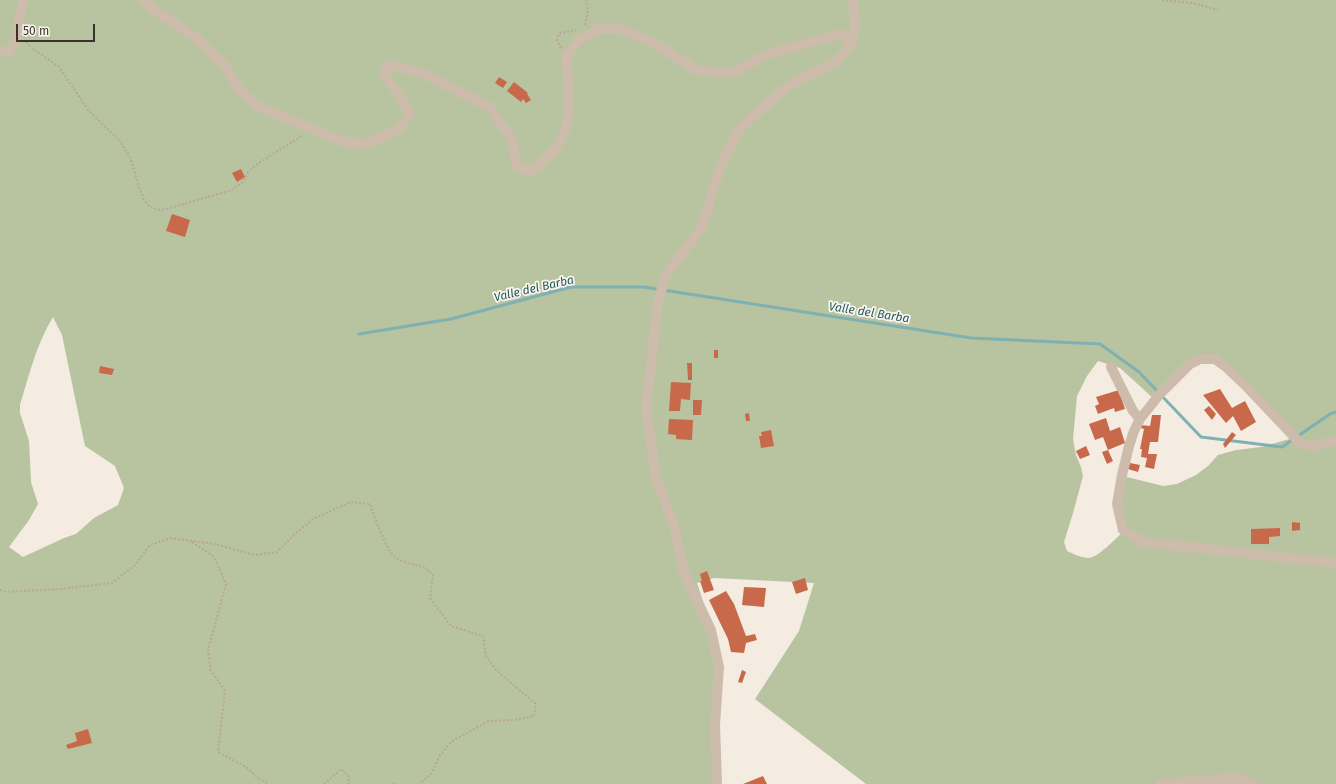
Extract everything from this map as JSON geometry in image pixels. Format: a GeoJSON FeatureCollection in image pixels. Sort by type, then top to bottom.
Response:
{"type":"FeatureCollection","features":[{"type":"Feature","properties":{"kind":"street"},"geometry":{"type":"LineString","coordinates":[[0,51],[9,52],[16,40],[23,0]]}},
{"type":"Feature","properties":{"kind":"street"},"geometry":{"type":"LineString","coordinates":[[144,0],[153,9],[195,37],[224,65],[242,93],[257,106],[342,142],[366,144],[399,129],[410,113],[384,74],[389,65],[423,73],[490,107],[512,140],[517,167],[530,171],[546,160],[558,145],[568,125],[570,97],[566,56],[579,40],[599,28],[620,29],[658,45],[695,70],[733,73],[764,54],[841,34],[852,44]]}},
{"type":"Feature","properties":{"kind":"street"},"geometry":{"type":"LineString","coordinates":[[717,784],[715,725],[719,668],[711,630],[684,573],[674,526],[656,478],[646,408],[658,302],[665,277],[702,227],[720,170],[738,130],[781,92],[798,80],[835,62],[852,44],[855,27],[853,0]]}},
{"type":"Feature","properties":{"kind":"street"},"geometry":{"type":"LineString","coordinates":[[1336,441],[1313,446],[1300,443],[1226,367],[1215,359],[1200,359],[1190,364],[1158,397],[1140,419],[1131,441],[1116,504],[1123,530],[1142,542],[1336,563]]}},
{"type":"Feature","properties":{"kind":"street"},"geometry":{"type":"LineString","coordinates":[[1111,367],[1133,411],[1140,419]]}},
{"type":"Feature","properties":{"kind":"street"},"geometry":{"type":"LineString","coordinates":[[1161,784],[1237,778],[1253,784]]}},
{"type":"Feature","properties":{"kind":"path"},"geometry":{"type":"LineString","coordinates":[[566,56],[556,38],[561,33],[580,29],[586,24],[588,11],[586,0]]}},
{"type":"Feature","properties":{"kind":"path"},"geometry":{"type":"LineString","coordinates":[[1162,0],[1192,3],[1218,10]]}},
{"type":"Feature","properties":{"kind":"path"},"geometry":{"type":"LineString","coordinates":[[16,40],[26,42],[59,67],[89,111],[119,140],[131,159],[135,178],[144,200],[150,207],[158,210],[166,210],[232,190],[244,181],[248,172],[259,163],[313,129]]}},
{"type":"Feature","properties":{"kind":"path"},"geometry":{"type":"LineString","coordinates":[[0,590],[6,592],[61,589],[112,583],[134,566],[150,545],[171,538],[215,544],[255,555],[277,552],[297,532],[313,519],[351,502],[370,504],[385,543],[396,558],[427,569],[433,575],[430,598],[452,626],[483,636],[486,656],[497,671],[536,704],[534,716],[514,720],[489,721],[452,740],[440,755],[430,774],[419,784]]}},
{"type":"Feature","properties":{"kind":"path"},"geometry":{"type":"LineString","coordinates":[[191,541],[214,557],[226,584],[208,650],[211,671],[225,691],[218,752],[246,767],[258,778],[269,784]]}},
{"type":"Feature","properties":{"kind":"path"},"geometry":{"type":"LineString","coordinates":[[324,784],[341,769],[348,775],[349,784]]}},
{"type":"Feature","properties":{"kind":"green space"},"geometry":{"type":"Polygon","coordinates":[[[0,0],[1336,0],[1336,784],[866,784],[755,699],[799,631],[814,583],[714,578],[697,583],[722,659],[719,693],[721,784],[0,784],[0,0]],[[53,317],[38,348],[20,405],[20,413],[29,441],[31,482],[38,504],[29,520],[9,547],[23,557],[76,534],[94,518],[118,505],[124,488],[115,466],[85,446],[62,335],[53,317]],[[1214,357],[1197,358],[1153,398],[1120,368],[1098,361],[1087,376],[1077,396],[1073,439],[1076,455],[1083,476],[1064,542],[1067,551],[1078,556],[1089,558],[1093,557],[1124,531],[1119,475],[1163,486],[1177,484],[1196,475],[1208,466],[1218,455],[1236,450],[1261,447],[1293,438],[1214,357]]]}},
{"type":"Feature","properties":{"kind":"building"},"geometry":{"type":"Polygon","coordinates":[[[499,77],[507,82],[503,88],[495,83],[499,77]]]}},
{"type":"Feature","properties":{"kind":"building"},"geometry":{"type":"Polygon","coordinates":[[[514,82],[528,93],[527,94],[531,100],[526,103],[523,99],[521,102],[507,91],[514,82]]]}},
{"type":"Feature","properties":{"kind":"building"},"geometry":{"type":"Polygon","coordinates":[[[241,169],[245,177],[237,182],[232,173],[241,169]]]}},
{"type":"Feature","properties":{"kind":"building"},"geometry":{"type":"Polygon","coordinates":[[[172,214],[190,220],[185,237],[166,231],[172,214]]]}},
{"type":"Feature","properties":{"kind":"building"},"geometry":{"type":"Polygon","coordinates":[[[714,350],[718,350],[718,358],[714,358],[714,350]]]}},
{"type":"Feature","properties":{"kind":"building"},"geometry":{"type":"Polygon","coordinates":[[[687,363],[692,363],[692,380],[688,380],[687,363]]]}},
{"type":"Feature","properties":{"kind":"building"},"geometry":{"type":"Polygon","coordinates":[[[100,366],[114,369],[112,375],[99,373],[100,366]]]}},
{"type":"Feature","properties":{"kind":"building"},"geometry":{"type":"Polygon","coordinates":[[[671,382],[691,383],[690,400],[681,399],[680,411],[669,411],[671,382]]]}},
{"type":"Feature","properties":{"kind":"building"},"geometry":{"type":"Polygon","coordinates":[[[1220,389],[1232,408],[1245,401],[1256,422],[1241,431],[1233,416],[1226,423],[1203,395],[1220,389]]]}},
{"type":"Feature","properties":{"kind":"building"},"geometry":{"type":"Polygon","coordinates":[[[1119,390],[1125,409],[1115,412],[1114,408],[1098,414],[1095,406],[1099,404],[1096,397],[1119,390]]]}},
{"type":"Feature","properties":{"kind":"building"},"geometry":{"type":"Polygon","coordinates":[[[693,400],[702,400],[701,415],[693,415],[693,400]]]}},
{"type":"Feature","properties":{"kind":"building"},"geometry":{"type":"Polygon","coordinates":[[[1209,406],[1216,414],[1212,420],[1204,410],[1209,406]]]}},
{"type":"Feature","properties":{"kind":"building"},"geometry":{"type":"Polygon","coordinates":[[[749,413],[750,421],[746,421],[745,414],[749,413]]]}},
{"type":"Feature","properties":{"kind":"building"},"geometry":{"type":"Polygon","coordinates":[[[1152,415],[1161,415],[1158,442],[1150,442],[1148,454],[1157,454],[1154,469],[1145,467],[1147,458],[1141,457],[1142,449],[1140,449],[1144,429],[1141,428],[1141,425],[1150,426],[1152,415]]]}},
{"type":"Feature","properties":{"kind":"building"},"geometry":{"type":"Polygon","coordinates":[[[1106,418],[1110,431],[1120,427],[1125,443],[1108,450],[1103,437],[1095,440],[1089,424],[1106,418]]]}},
{"type":"Feature","properties":{"kind":"building"},"geometry":{"type":"Polygon","coordinates":[[[669,419],[693,420],[692,440],[676,439],[676,435],[668,434],[669,419]]]}},
{"type":"Feature","properties":{"kind":"building"},"geometry":{"type":"Polygon","coordinates":[[[771,430],[774,446],[761,448],[759,436],[762,436],[761,432],[771,430]]]}},
{"type":"Feature","properties":{"kind":"building"},"geometry":{"type":"Polygon","coordinates":[[[1232,432],[1236,435],[1225,448],[1223,444],[1232,432]]]}},
{"type":"Feature","properties":{"kind":"building"},"geometry":{"type":"Polygon","coordinates":[[[1086,446],[1090,455],[1080,459],[1076,451],[1086,446]]]}},
{"type":"Feature","properties":{"kind":"building"},"geometry":{"type":"Polygon","coordinates":[[[1108,450],[1113,461],[1107,464],[1102,452],[1108,450]]]}},
{"type":"Feature","properties":{"kind":"building"},"geometry":{"type":"Polygon","coordinates":[[[1130,463],[1140,465],[1138,472],[1128,469],[1130,463]]]}},
{"type":"Feature","properties":{"kind":"building"},"geometry":{"type":"Polygon","coordinates":[[[1292,522],[1300,523],[1300,530],[1292,531],[1292,522]]]}},
{"type":"Feature","properties":{"kind":"building"},"geometry":{"type":"Polygon","coordinates":[[[1280,528],[1280,536],[1269,537],[1269,544],[1251,544],[1251,529],[1280,528]]]}},
{"type":"Feature","properties":{"kind":"building"},"geometry":{"type":"Polygon","coordinates":[[[707,571],[714,590],[704,593],[700,581],[702,581],[700,574],[707,571]]]}},
{"type":"Feature","properties":{"kind":"building"},"geometry":{"type":"Polygon","coordinates":[[[805,578],[808,590],[796,594],[792,582],[805,578]]]}},
{"type":"Feature","properties":{"kind":"building"},"geometry":{"type":"Polygon","coordinates":[[[744,587],[766,588],[764,607],[742,605],[744,587]]]}},
{"type":"Feature","properties":{"kind":"building"},"geometry":{"type":"Polygon","coordinates":[[[726,591],[734,604],[746,636],[755,634],[757,640],[746,643],[744,653],[731,652],[728,639],[709,600],[726,591]]]}},
{"type":"Feature","properties":{"kind":"building"},"geometry":{"type":"Polygon","coordinates":[[[742,670],[746,672],[742,683],[738,682],[742,670]]]}},
{"type":"Feature","properties":{"kind":"building"},"geometry":{"type":"Polygon","coordinates":[[[88,729],[92,743],[68,749],[66,745],[77,741],[75,733],[88,729]]]}},
{"type":"Feature","properties":{"kind":"building"},"geometry":{"type":"Polygon","coordinates":[[[763,776],[767,784],[743,784],[763,776]]]}},
{"type":"Feature","properties":{"kind":"waterway","name":"Valle del Barba"},"geometry":{"type":"LineString","coordinates":[[359,334],[451,319],[571,287],[644,287],[971,338],[1100,344],[1139,372],[1201,437],[1282,447],[1330,414],[1336,412]]}}]}
